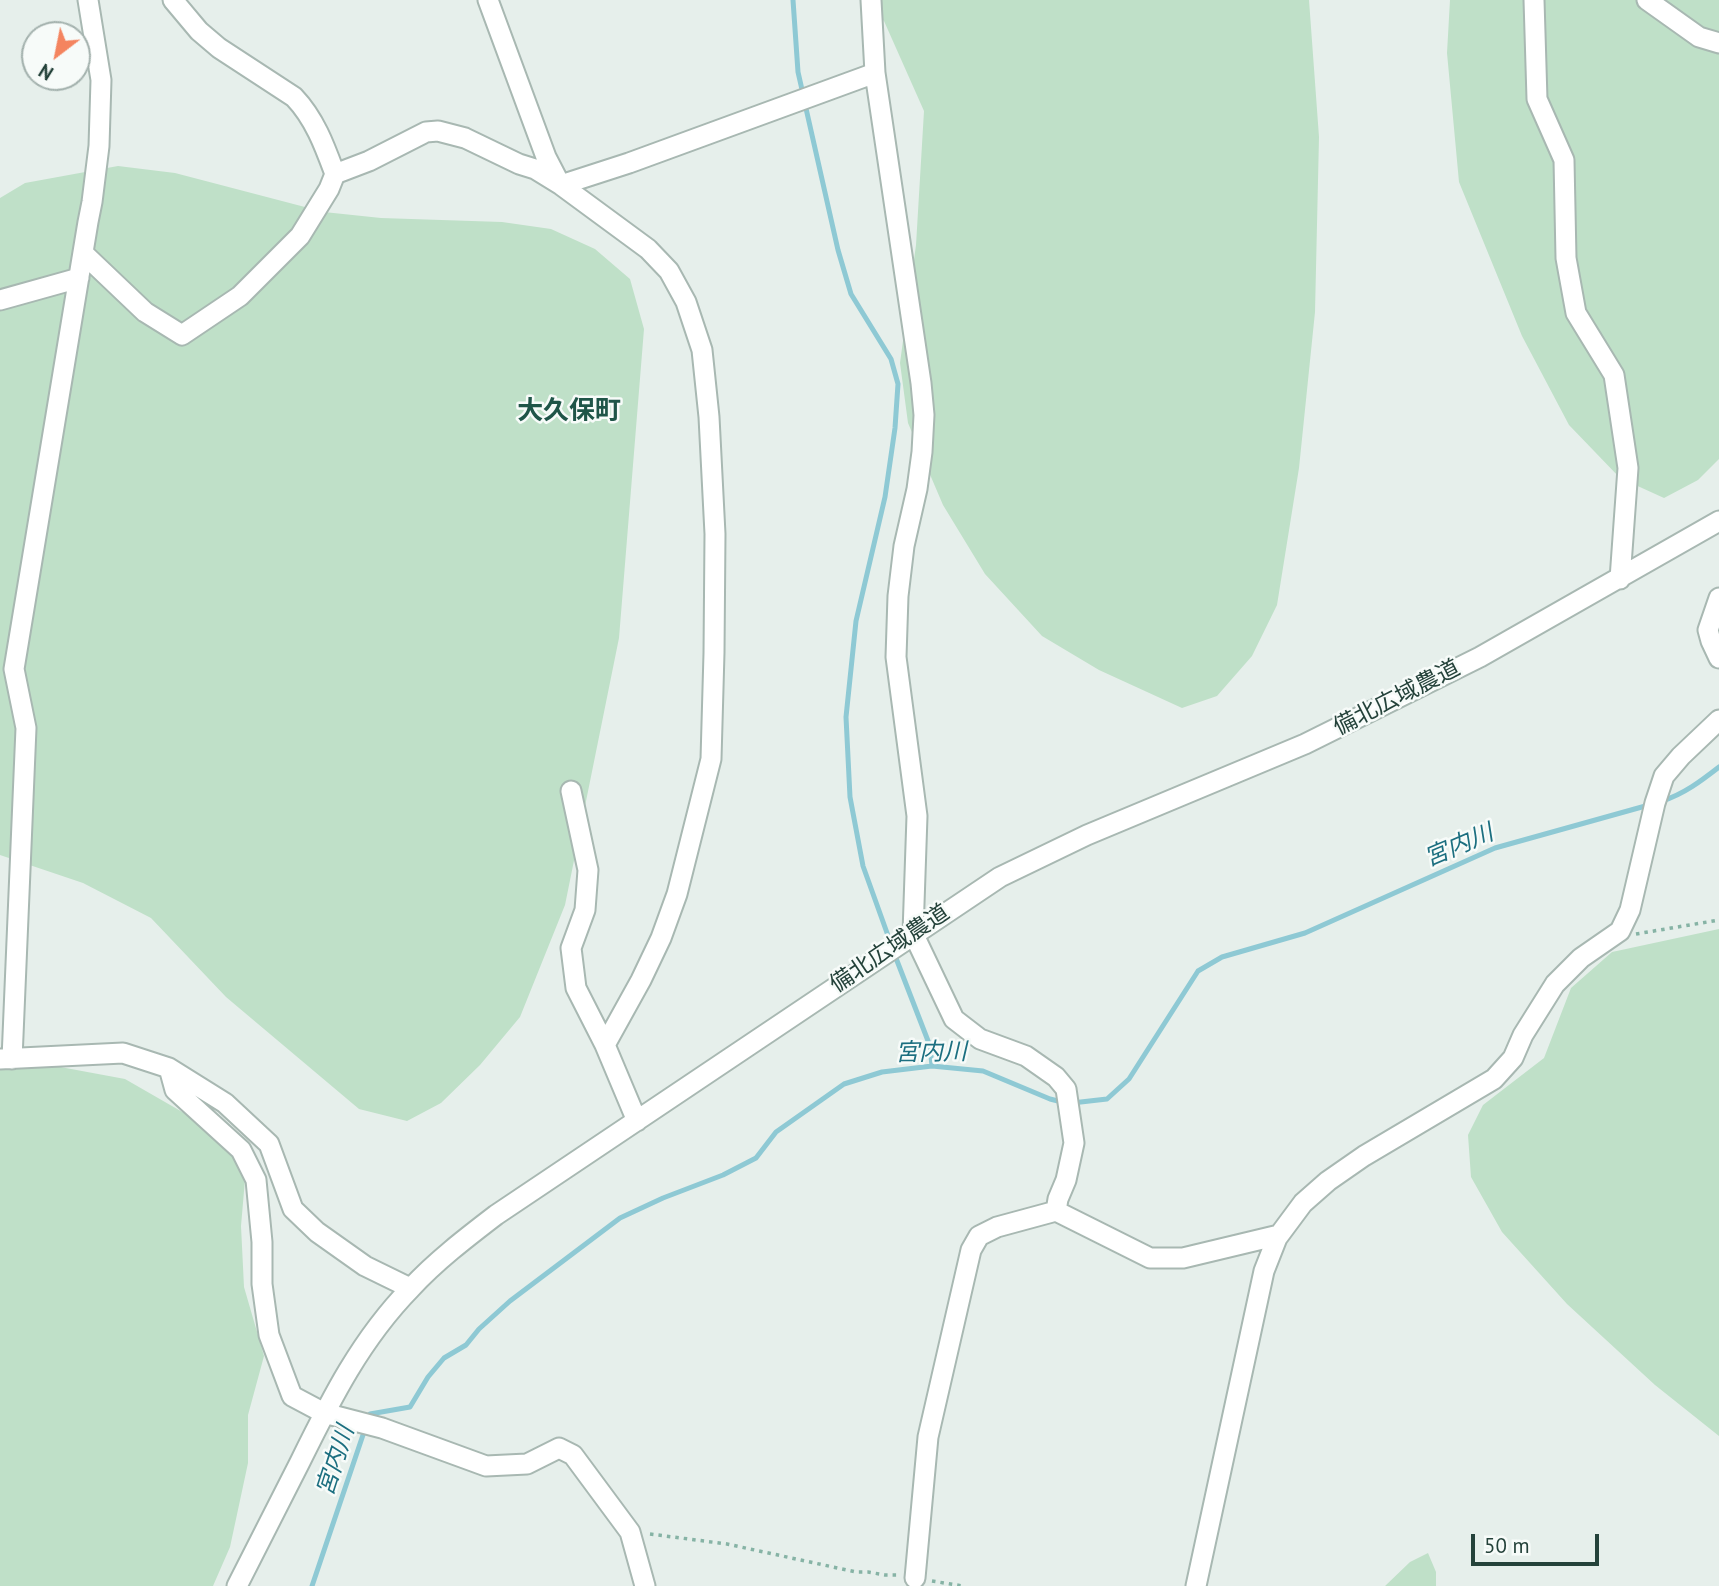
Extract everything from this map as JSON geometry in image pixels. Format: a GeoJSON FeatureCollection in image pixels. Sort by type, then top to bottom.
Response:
{"type":"FeatureCollection","features":[{"type":"Feature","properties":{"kind":"street"},"geometry":{"type":"LineString","coordinates":[[89,0],[101,80],[100,133],[92,202],[15,669],[26,728],[6,1059],[123,1053],[169,1068],[225,1103],[270,1144],[293,1209],[317,1232],[365,1266],[410,1288]]}},
{"type":"Feature","properties":{"kind":"street"},"geometry":{"type":"LineString","coordinates":[[83,253],[145,312],[182,335],[240,296],[300,236],[329,189],[335,174],[321,137],[294,97],[219,48],[199,31],[173,0]]}},
{"type":"Feature","properties":{"kind":"street"},"geometry":{"type":"LineString","coordinates":[[488,0],[546,157],[561,185]]}},
{"type":"Feature","properties":{"kind":"street"},"geometry":{"type":"LineString","coordinates":[[871,0],[875,73],[924,415],[917,489],[904,547],[898,596],[896,657],[917,816],[913,933],[954,1019],[980,1039],[1026,1056],[1056,1077],[1066,1089],[1074,1143],[1056,1211]]}},
{"type":"Feature","properties":{"kind":"street"},"geometry":{"type":"LineString","coordinates":[[1534,0],[1537,99],[1564,160],[1566,258],[1576,313],[1614,375],[1628,467],[1619,579]]}},
{"type":"Feature","properties":{"kind":"street"},"geometry":{"type":"LineString","coordinates":[[1647,0],[1699,37],[1719,43]]}},
{"type":"Feature","properties":{"kind":"street"},"geometry":{"type":"LineString","coordinates":[[561,185],[629,163],[875,73]]}},
{"type":"Feature","properties":{"kind":"street"},"geometry":{"type":"LineString","coordinates":[[335,174],[369,162],[425,132],[438,131],[465,138],[535,169],[648,249],[669,271],[686,302],[702,350],[709,417],[715,534],[715,653],[711,759],[677,894],[665,927],[641,979],[605,1045]]}},
{"type":"Feature","properties":{"kind":"street"},"geometry":{"type":"LineString","coordinates":[[0,300],[79,278]]}},
{"type":"Feature","properties":{"kind":"street","name":"備北広域農道"},"geometry":{"type":"LineString","coordinates":[[237,1586],[350,1365],[410,1288],[452,1249],[496,1215],[1000,877],[1087,835],[1305,744],[1480,657],[1719,521]]}},
{"type":"Feature","properties":{"kind":"street"},"geometry":{"type":"LineString","coordinates":[[1719,598],[1708,630],[1719,658]]}},
{"type":"Feature","properties":{"kind":"street"},"geometry":{"type":"LineString","coordinates":[[1196,1586],[1264,1271],[1279,1235],[1303,1203],[1328,1181],[1364,1156],[1494,1079],[1513,1058],[1523,1035],[1555,984],[1581,958],[1620,932],[1630,909],[1664,776],[1681,755],[1719,720]]}},
{"type":"Feature","properties":{"kind":"street"},"geometry":{"type":"LineString","coordinates":[[571,791],[588,870],[584,911],[571,948],[576,988],[605,1045],[637,1121]]}},
{"type":"Feature","properties":{"kind":"street"},"geometry":{"type":"LineString","coordinates":[[169,1068],[175,1090],[241,1150],[256,1180],[262,1242],[262,1284],[269,1335],[292,1396],[324,1413],[382,1428],[486,1466],[527,1464],[559,1448],[573,1455],[630,1532],[645,1586]]}},
{"type":"Feature","properties":{"kind":"street"},"geometry":{"type":"LineString","coordinates":[[915,1578],[928,1437],[971,1250],[979,1236],[997,1227],[1056,1211],[1150,1258],[1183,1258],[1279,1235]]}},
{"type":"Feature","properties":{"kind":"path"},"geometry":{"type":"LineString","coordinates":[[1620,932],[1639,935],[1719,920]]}},
{"type":"Feature","properties":{"kind":"path"},"geometry":{"type":"LineString","coordinates":[[630,1532],[727,1544],[856,1572],[890,1574],[963,1586]]}},
{"type":"Feature","properties":{"kind":"green space"},"geometry":{"type":"Polygon","coordinates":[[[860,0],[1309,0],[1319,137],[1315,312],[1299,468],[1277,605],[1252,656],[1217,696],[1182,708],[1099,670],[1042,636],[985,574],[943,505],[908,423],[900,363],[916,245],[924,111],[884,21],[860,0]]]}},
{"type":"Feature","properties":{"kind":"green space"},"geometry":{"type":"Polygon","coordinates":[[[1450,0],[1719,0],[1719,459],[1698,480],[1664,498],[1620,478],[1569,425],[1522,336],[1459,182],[1447,53],[1450,0]]]}},
{"type":"Feature","properties":{"kind":"green space"},"geometry":{"type":"Polygon","coordinates":[[[118,166],[175,173],[324,212],[381,218],[502,222],[551,229],[595,249],[630,279],[644,329],[619,638],[565,905],[520,1017],[480,1065],[441,1103],[407,1121],[359,1109],[226,997],[151,918],[83,883],[0,855],[0,198],[25,183],[118,166]]]}},
{"type":"Feature","properties":{"kind":"green space"},"geometry":{"type":"Polygon","coordinates":[[[1719,929],[1719,1436],[1655,1385],[1567,1304],[1502,1232],[1471,1177],[1468,1135],[1483,1105],[1544,1058],[1571,988],[1612,952],[1719,929]]]}},
{"type":"Feature","properties":{"kind":"green space"},"geometry":{"type":"Polygon","coordinates":[[[55,1066],[125,1079],[198,1121],[246,1168],[241,1226],[244,1287],[264,1356],[248,1415],[248,1463],[230,1547],[213,1586],[0,1586],[0,1067],[55,1066]]]}},
{"type":"Feature","properties":{"kind":"green space"},"geometry":{"type":"Polygon","coordinates":[[[1428,1553],[1436,1572],[1436,1586],[1385,1586],[1410,1562],[1428,1553]]]}},
{"type":"Feature","properties":{"kind":"waterway"},"geometry":{"type":"LineString","coordinates":[[793,0],[798,72],[803,94]]}},
{"type":"Feature","properties":{"kind":"waterway"},"geometry":{"type":"LineString","coordinates":[[805,104],[838,250],[851,294],[891,359],[898,384],[885,497],[856,621],[846,717],[850,797],[863,866],[891,944]]}},
{"type":"Feature","properties":{"kind":"waterway","name":"宮内川"},"geometry":{"type":"LineString","coordinates":[[1662,801],[1685,791],[1719,767]]}},
{"type":"Feature","properties":{"kind":"waterway","name":"宮内川"},"geometry":{"type":"LineString","coordinates":[[1072,1103],[1107,1099],[1129,1079],[1198,971],[1222,957],[1305,933],[1495,848],[1649,805]]}},
{"type":"Feature","properties":{"kind":"waterway"},"geometry":{"type":"LineString","coordinates":[[894,953],[930,1046],[932,1066]]}},
{"type":"Feature","properties":{"kind":"waterway","name":"宮内川"},"geometry":{"type":"LineString","coordinates":[[368,1419],[370,1414],[410,1407],[428,1377],[444,1358],[466,1345],[479,1329],[510,1301],[620,1218],[723,1175],[756,1158],[776,1132],[844,1084],[882,1072],[932,1066],[983,1071],[1062,1102]]}},
{"type":"Feature","properties":{"kind":"waterway","name":"宮内川"},"geometry":{"type":"LineString","coordinates":[[312,1586],[365,1429]]}},
{"type":"Feature","properties":{"kind":"district","name":"大久保町"},"geometry":{"type":"Point","coordinates":[569,412]}}]}
